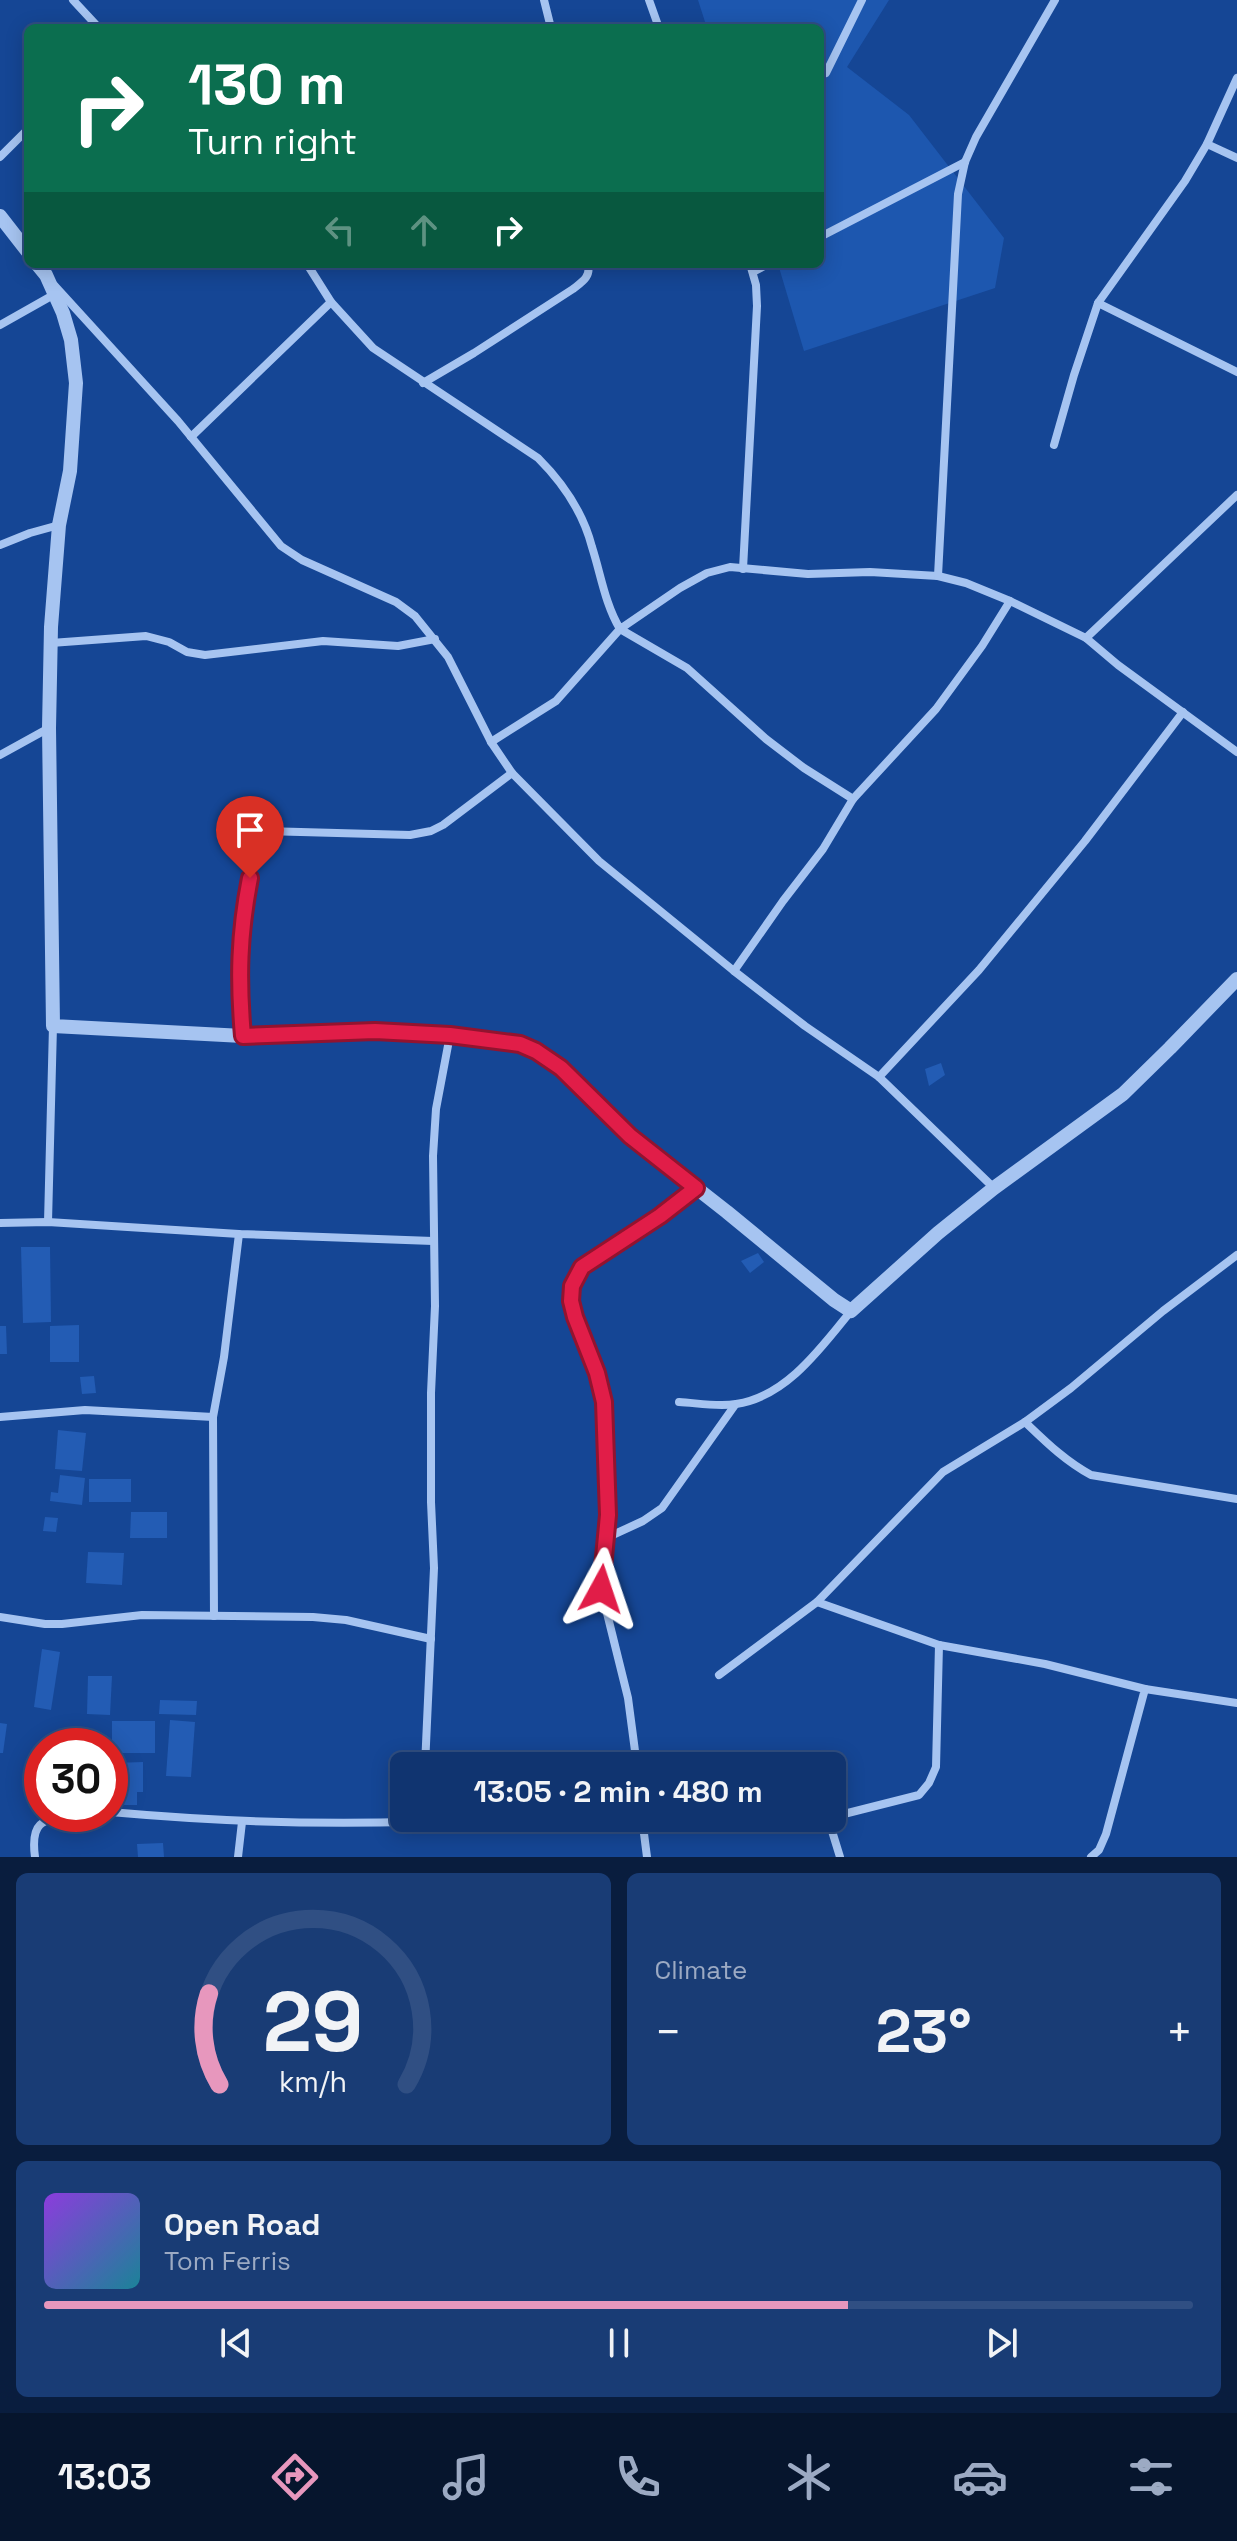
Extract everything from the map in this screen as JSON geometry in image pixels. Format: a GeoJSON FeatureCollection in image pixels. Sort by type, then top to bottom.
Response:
{"type":"FeatureCollection","features":[{"type":"Feature","properties":{"kind":"street"},"geometry":{"type":"LineString","coordinates":[[73,0],[95,24]]}},
{"type":"Feature","properties":{"kind":"street"},"geometry":{"type":"LineString","coordinates":[[544,0],[550,24]]}},
{"type":"Feature","properties":{"kind":"street"},"geometry":{"type":"LineString","coordinates":[[649,0],[658,24]]}},
{"type":"Feature","properties":{"kind":"street"},"geometry":{"type":"LineString","coordinates":[[826,73],[862,0]]}},
{"type":"Feature","properties":{"kind":"street"},"geometry":{"type":"LineString","coordinates":[[938,576],[958,194],[965,162],[976,137],[1055,0]]}},
{"type":"Feature","properties":{"kind":"street"},"geometry":{"type":"LineString","coordinates":[[1054,445],[1098,303],[1157,224],[1207,144],[1237,78]]}},
{"type":"Feature","properties":{"kind":"street"},"geometry":{"type":"LineString","coordinates":[[0,157],[24,133]]}},
{"type":"Feature","properties":{"kind":"street"},"geometry":{"type":"LineString","coordinates":[[1207,144],[1237,158]]}},
{"type":"Feature","properties":{"kind":"street"},"geometry":{"type":"LineString","coordinates":[[824,235],[965,162]]}},
{"type":"Feature","properties":{"kind":"street"},"geometry":{"type":"LineString","coordinates":[[0,216],[24,247]]}},
{"type":"Feature","properties":{"kind":"street"},"geometry":{"type":"LineString","coordinates":[[310,268],[331,302],[373,348],[538,458],[554,473],[581,518],[607,603],[620,629],[687,668],[766,739],[853,799]]}},
{"type":"Feature","properties":{"kind":"street"},"geometry":{"type":"LineString","coordinates":[[423,383],[573,289],[587,278],[589,268]]}},
{"type":"Feature","properties":{"kind":"street"},"geometry":{"type":"LineString","coordinates":[[743,569],[757,306],[752,268]]}},
{"type":"Feature","properties":{"kind":"street"},"geometry":{"type":"LineString","coordinates":[[42,270],[55,294],[71,340],[76,383],[70,471],[59,525],[51,643],[49,728],[53,1026],[48,1222]]}},
{"type":"Feature","properties":{"kind":"street"},"geometry":{"type":"LineString","coordinates":[[42,270],[191,437],[281,546],[302,560],[396,602],[415,616],[435,639],[459,676],[491,742],[512,773],[599,861],[805,1026],[879,1077],[994,1188]]}},
{"type":"Feature","properties":{"kind":"street"},"geometry":{"type":"LineString","coordinates":[[0,325],[55,294]]}},
{"type":"Feature","properties":{"kind":"street"},"geometry":{"type":"LineString","coordinates":[[191,437],[331,302]]}},
{"type":"Feature","properties":{"kind":"street"},"geometry":{"type":"LineString","coordinates":[[1098,303],[1237,372]]}},
{"type":"Feature","properties":{"kind":"street"},"geometry":{"type":"LineString","coordinates":[[1086,638],[1237,495]]}},
{"type":"Feature","properties":{"kind":"street"},"geometry":{"type":"LineString","coordinates":[[0,545],[59,525]]}},
{"type":"Feature","properties":{"kind":"street"},"geometry":{"type":"LineString","coordinates":[[491,742],[556,701],[620,629],[680,588],[707,573],[730,567],[808,574],[870,572],[938,576],[966,583],[1086,638],[1237,752]]}},
{"type":"Feature","properties":{"kind":"street"},"geometry":{"type":"LineString","coordinates":[[734,971],[823,849],[853,799],[936,709],[1010,601]]}},
{"type":"Feature","properties":{"kind":"street"},"geometry":{"type":"LineString","coordinates":[[51,643],[146,636],[169,642],[187,652],[205,655],[323,641],[398,646],[435,639]]}},
{"type":"Feature","properties":{"kind":"street"},"geometry":{"type":"LineString","coordinates":[[879,1077],[979,970],[1085,841],[1183,712]]}},
{"type":"Feature","properties":{"kind":"street"},"geometry":{"type":"LineString","coordinates":[[0,755],[49,728]]}},
{"type":"Feature","properties":{"kind":"street"},"geometry":{"type":"LineString","coordinates":[[243,1036],[238,984],[242,916],[254,839],[258,834],[264,831],[410,835],[431,831],[512,773]]}},
{"type":"Feature","properties":{"kind":"street"},"geometry":{"type":"LineString","coordinates":[[679,1402],[735,1405],[767,1395],[793,1376],[851,1311],[938,1233],[1123,1094],[1237,979]]}},
{"type":"Feature","properties":{"kind":"street"},"geometry":{"type":"LineString","coordinates":[[53,1026],[243,1036],[375,1031],[450,1035],[520,1044],[561,1068],[630,1136],[821,1291],[851,1311]]}},
{"type":"Feature","properties":{"kind":"street"},"geometry":{"type":"LineString","coordinates":[[426,1752],[434,1568],[431,1393],[435,1306],[433,1156],[436,1109],[450,1035]]}},
{"type":"Feature","properties":{"kind":"street"},"geometry":{"type":"LineString","coordinates":[[635,1752],[628,1698],[601,1589],[608,1515],[604,1402],[597,1373],[575,1317],[571,1301],[572,1286],[582,1267],[660,1216],[696,1188]]}},
{"type":"Feature","properties":{"kind":"street"},"geometry":{"type":"LineString","coordinates":[[0,1223],[48,1222],[239,1234],[433,1241]]}},
{"type":"Feature","properties":{"kind":"street"},"geometry":{"type":"LineString","coordinates":[[214,1616],[213,1417],[224,1357],[239,1234]]}},
{"type":"Feature","properties":{"kind":"street"},"geometry":{"type":"LineString","coordinates":[[719,1675],[817,1602],[943,1472],[1025,1422],[1237,1255]]}},
{"type":"Feature","properties":{"kind":"street"},"geometry":{"type":"LineString","coordinates":[[606,1538],[643,1521],[662,1508],[735,1405]]}},
{"type":"Feature","properties":{"kind":"street"},"geometry":{"type":"LineString","coordinates":[[0,1417],[85,1410],[213,1417]]}},
{"type":"Feature","properties":{"kind":"street"},"geometry":{"type":"LineString","coordinates":[[1025,1422],[1062,1457],[1091,1475],[1237,1499]]}},
{"type":"Feature","properties":{"kind":"street"},"geometry":{"type":"LineString","coordinates":[[817,1602],[939,1645],[1045,1664],[1145,1689],[1237,1703]]}},
{"type":"Feature","properties":{"kind":"street"},"geometry":{"type":"LineString","coordinates":[[0,1617],[62,1624],[142,1615],[313,1617],[346,1620],[431,1639]]}},
{"type":"Feature","properties":{"kind":"street"},"geometry":{"type":"LineString","coordinates":[[846,1814],[919,1795],[929,1783],[936,1767],[939,1645]]}},
{"type":"Feature","properties":{"kind":"street"},"geometry":{"type":"LineString","coordinates":[[1098,1855],[1112,1815],[1145,1689]]}},
{"type":"Feature","properties":{"kind":"street"},"geometry":{"type":"LineString","coordinates":[[128,1813],[242,1822],[390,1820]]}},
{"type":"Feature","properties":{"kind":"street"},"geometry":{"type":"LineString","coordinates":[[238,1857],[242,1822]]}},
{"type":"Feature","properties":{"kind":"street"},"geometry":{"type":"LineString","coordinates":[[34,1832],[35,1857]]}},
{"type":"Feature","properties":{"kind":"street"},"geometry":{"type":"LineString","coordinates":[[644,1832],[647,1857]]}},
{"type":"Feature","properties":{"kind":"street"},"geometry":{"type":"LineString","coordinates":[[833,1832],[840,1857]]}},
{"type":"Feature","properties":{"kind":"shaded area"},"geometry":{"type":"Polygon","coordinates":[[[698,0],[889,0],[847,67],[909,115],[1004,238],[995,288],[804,351],[779,268],[824,268],[824,24],[706,24],[698,0]]]}},
{"type":"Feature","properties":{"kind":"building"},"geometry":{"type":"Polygon","coordinates":[[[941,1063],[945,1075],[929,1086],[925,1069],[941,1063]]]}},
{"type":"Feature","properties":{"kind":"building"},"geometry":{"type":"Polygon","coordinates":[[[21,1247],[50,1247],[51,1322],[23,1323],[21,1247]]]}},
{"type":"Feature","properties":{"kind":"building"},"geometry":{"type":"Polygon","coordinates":[[[758,1253],[764,1262],[750,1273],[741,1261],[758,1253]]]}},
{"type":"Feature","properties":{"kind":"building"},"geometry":{"type":"Polygon","coordinates":[[[79,1325],[79,1362],[50,1362],[50,1326],[79,1325]]]}},
{"type":"Feature","properties":{"kind":"building"},"geometry":{"type":"Polygon","coordinates":[[[0,1326],[6,1326],[7,1354],[0,1354],[0,1326]]]}},
{"type":"Feature","properties":{"kind":"building"},"geometry":{"type":"Polygon","coordinates":[[[94,1376],[96,1393],[82,1394],[80,1377],[94,1376]]]}},
{"type":"Feature","properties":{"kind":"building"},"geometry":{"type":"Polygon","coordinates":[[[58,1430],[86,1433],[82,1471],[55,1469],[58,1430]]]}},
{"type":"Feature","properties":{"kind":"building"},"geometry":{"type":"Polygon","coordinates":[[[60,1475],[85,1478],[82,1505],[50,1501],[51,1492],[58,1493],[60,1475]]]}},
{"type":"Feature","properties":{"kind":"building"},"geometry":{"type":"Polygon","coordinates":[[[89,1479],[131,1479],[131,1502],[89,1502],[89,1479]]]}},
{"type":"Feature","properties":{"kind":"building"},"geometry":{"type":"Polygon","coordinates":[[[131,1512],[167,1512],[167,1538],[130,1538],[131,1512]]]}},
{"type":"Feature","properties":{"kind":"building"},"geometry":{"type":"Polygon","coordinates":[[[45,1517],[58,1518],[56,1532],[43,1531],[45,1517]]]}},
{"type":"Feature","properties":{"kind":"building"},"geometry":{"type":"Polygon","coordinates":[[[88,1552],[124,1553],[122,1585],[86,1583],[88,1552]]]}},
{"type":"Feature","properties":{"kind":"building"},"geometry":{"type":"Polygon","coordinates":[[[42,1649],[60,1652],[51,1710],[34,1707],[42,1649]]]}},
{"type":"Feature","properties":{"kind":"building"},"geometry":{"type":"Polygon","coordinates":[[[88,1676],[112,1676],[110,1715],[87,1714],[88,1676]]]}},
{"type":"Feature","properties":{"kind":"building"},"geometry":{"type":"Polygon","coordinates":[[[160,1700],[197,1701],[196,1715],[159,1714],[160,1700]]]}},
{"type":"Feature","properties":{"kind":"building"},"geometry":{"type":"Polygon","coordinates":[[[170,1720],[195,1722],[191,1777],[166,1776],[170,1720]]]}},
{"type":"Feature","properties":{"kind":"building"},"geometry":{"type":"Polygon","coordinates":[[[112,1721],[155,1721],[155,1753],[128,1753],[128,1728],[112,1728],[112,1721]]]}},
{"type":"Feature","properties":{"kind":"building"},"geometry":{"type":"Polygon","coordinates":[[[0,1723],[7,1724],[3,1753],[0,1753],[0,1723]]]}},
{"type":"Feature","properties":{"kind":"building"},"geometry":{"type":"Polygon","coordinates":[[[143,1762],[143,1792],[137,1792],[137,1805],[128,1805],[128,1763],[143,1762]]]}},
{"type":"Feature","properties":{"kind":"building"},"geometry":{"type":"Polygon","coordinates":[[[163,1843],[164,1857],[138,1857],[137,1844],[163,1843]]]}},
{"type":"Feature","properties":{"kind":"route"},"geometry":{"type":"LineString","coordinates":[[250,878],[242,916],[238,984],[243,1036],[375,1031],[450,1035],[520,1044],[561,1068],[630,1136],[696,1188],[660,1216],[582,1267],[572,1286],[571,1301],[575,1317],[597,1373],[604,1402],[608,1515],[601,1589]]}}]}
